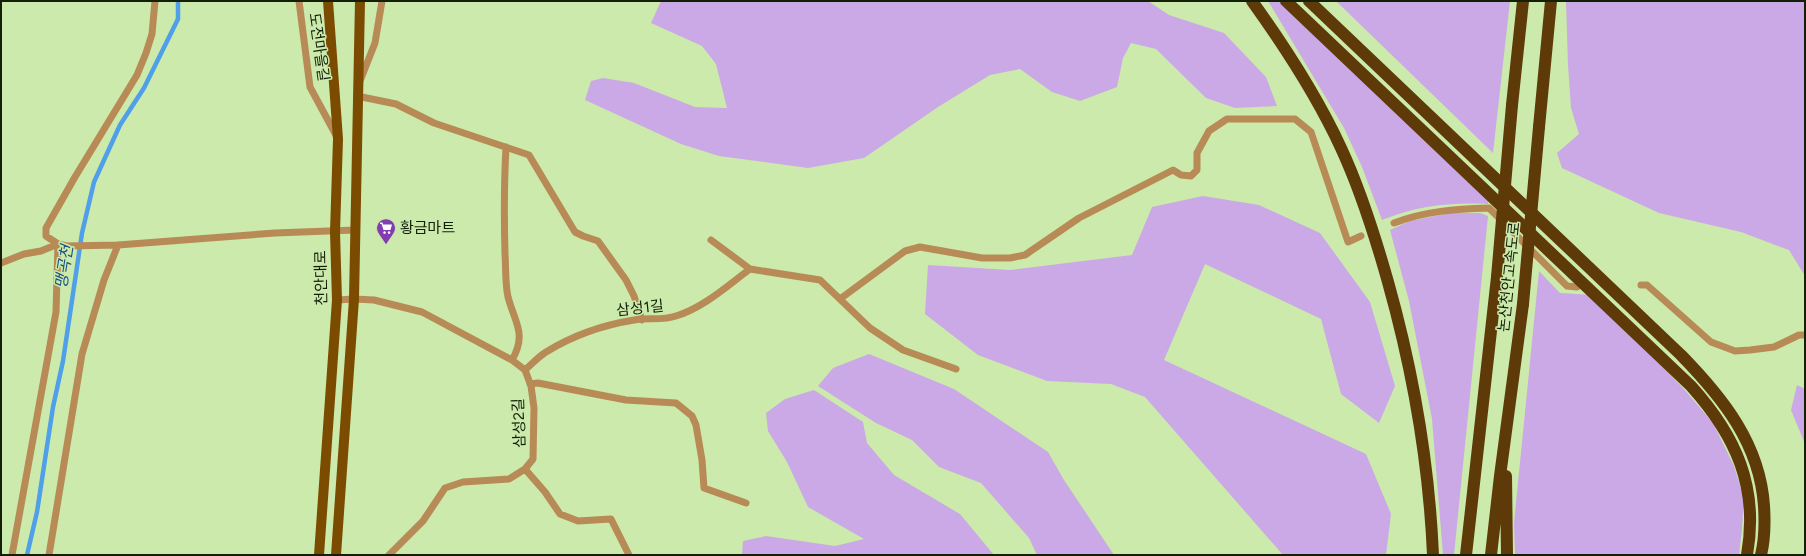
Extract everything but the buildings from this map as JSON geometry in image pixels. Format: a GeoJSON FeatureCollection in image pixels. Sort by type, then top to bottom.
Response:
{"type":"FeatureCollection","features":[{"type":"Feature","properties":{"kind":"highway"},"geometry":{"type":"LineString","coordinates":[[1252,1],[1319,106],[1341,147],[1370,222],[1405,348],[1426,470],[1433,555]]}},
{"type":"Feature","properties":{"kind":"highway"},"geometry":{"type":"LineString","coordinates":[[1286,1],[1690,386],[1710,407],[1733,447],[1744,473],[1749,494],[1750,516],[1747,555]]}},
{"type":"Feature","properties":{"kind":"highway"},"geometry":{"type":"LineString","coordinates":[[1309,1],[1681,356],[1718,396],[1741,428],[1756,461],[1764,503],[1764,533],[1761,555]]}},
{"type":"Feature","properties":{"kind":"highway","name":"논산천안고속도로"},"geometry":{"type":"LineString","coordinates":[[1466,555],[1496,277],[1523,1]]}},
{"type":"Feature","properties":{"kind":"highway","name":"논산천안고속도로"},"geometry":{"type":"LineString","coordinates":[[1491,555],[1523,304],[1551,1]]}},
{"type":"Feature","properties":{"kind":"highway"},"geometry":{"type":"LineString","coordinates":[[1507,555],[1507,454],[1509,406]]}},
{"type":"Feature","properties":{"kind":"main road","name":"천안대로"},"geometry":{"type":"LineString","coordinates":[[319,555],[337,300],[335,232],[338,139],[328,1]]}},
{"type":"Feature","properties":{"kind":"main road"},"geometry":{"type":"LineString","coordinates":[[336,555],[354,299],[360,1]]}},
{"type":"Feature","properties":{"kind":"lane"},"geometry":{"type":"LineString","coordinates":[[155,1],[152,34],[137,75],[46,228],[46,236],[58,244],[67,246],[118,246],[275,233],[335,232],[355,230]]}},
{"type":"Feature","properties":{"kind":"lane","name":"도전마을길"},"geometry":{"type":"LineString","coordinates":[[299,1],[310,87],[338,139]]}},
{"type":"Feature","properties":{"kind":"lane"},"geometry":{"type":"LineString","coordinates":[[359,85],[375,43],[382,1]]}},
{"type":"Feature","properties":{"kind":"lane"},"geometry":{"type":"LineString","coordinates":[[357,96],[396,104],[434,123],[529,156],[575,232],[598,241],[626,280],[634,296],[642,320]]}},
{"type":"Feature","properties":{"kind":"lane"},"geometry":{"type":"LineString","coordinates":[[840,300],[905,251],[920,247],[982,258],[1010,258],[1026,255],[1079,218],[1172,170],[1181,175],[1191,176],[1197,170],[1197,153],[1209,131],[1227,120],[1295,119],[1311,132],[1348,242],[1361,236]]}},
{"type":"Feature","properties":{"kind":"lane"},"geometry":{"type":"LineString","coordinates":[[506,147],[504,202],[506,273],[508,295],[520,336],[518,350],[512,360]]}},
{"type":"Feature","properties":{"kind":"lane"},"geometry":{"type":"LineString","coordinates":[[1394,223],[1411,216],[1451,210],[1489,208],[1567,286],[1577,287]]}},
{"type":"Feature","properties":{"kind":"lane"},"geometry":{"type":"LineString","coordinates":[[711,240],[750,270],[820,280],[870,328],[903,350],[956,369]]}},
{"type":"Feature","properties":{"kind":"lane"},"geometry":{"type":"LineString","coordinates":[[1,263],[24,254],[41,251],[58,244]]}},
{"type":"Feature","properties":{"kind":"lane"},"geometry":{"type":"LineString","coordinates":[[12,555],[56,312],[58,244]]}},
{"type":"Feature","properties":{"kind":"lane"},"geometry":{"type":"LineString","coordinates":[[49,555],[82,354],[104,280],[118,246]]}},
{"type":"Feature","properties":{"kind":"lane","name":"삼성1길"},"geometry":{"type":"LineString","coordinates":[[525,370],[545,353],[570,339],[610,324],[642,320],[658,320],[676,316],[699,307],[750,270]]}},
{"type":"Feature","properties":{"kind":"lane"},"geometry":{"type":"LineString","coordinates":[[1641,285],[1647,285],[1711,342],[1722,348],[1734,351],[1774,347],[1799,335],[1805,335]]}},
{"type":"Feature","properties":{"kind":"lane"},"geometry":{"type":"LineString","coordinates":[[337,300],[374,300],[422,312],[512,360],[525,370]]}},
{"type":"Feature","properties":{"kind":"lane","name":"삼성2길"},"geometry":{"type":"LineString","coordinates":[[525,370],[530,384],[534,408],[533,459],[525,469],[545,492],[560,514],[578,520],[611,519],[629,555]]}},
{"type":"Feature","properties":{"kind":"lane"},"geometry":{"type":"LineString","coordinates":[[530,384],[538,383],[626,400],[676,403],[692,416],[696,426],[702,460],[704,488],[746,503]]}},
{"type":"Feature","properties":{"kind":"lane"},"geometry":{"type":"LineString","coordinates":[[389,555],[423,521],[445,488],[463,482],[509,479],[525,469]]}},
{"type":"Feature","properties":{"kind":"shaded area"},"geometry":{"type":"Polygon","coordinates":[[[661,1],[1148,1],[1169,15],[1224,33],[1266,77],[1277,106],[1235,108],[1206,98],[1156,49],[1131,43],[1123,58],[1117,87],[1080,101],[1052,92],[1020,69],[990,75],[938,107],[864,158],[808,168],[719,156],[681,144],[585,100],[591,81],[603,78],[634,83],[695,107],[727,108],[716,64],[702,46],[651,23],[661,1]]]}},
{"type":"Feature","properties":{"kind":"shaded area"},"geometry":{"type":"Polygon","coordinates":[[[1268,1],[1282,1],[1489,197],[1488,204],[1447,204],[1408,211],[1382,220],[1362,167],[1344,128],[1268,1]]]}},
{"type":"Feature","properties":{"kind":"shaded area"},"geometry":{"type":"Polygon","coordinates":[[[1336,1],[1510,1],[1493,153],[1336,1]]]}},
{"type":"Feature","properties":{"kind":"shaded area"},"geometry":{"type":"Polygon","coordinates":[[[1566,1],[1805,1],[1805,276],[1789,250],[1741,232],[1659,213],[1562,168],[1557,153],[1579,134],[1571,108],[1566,1]]]}},
{"type":"Feature","properties":{"kind":"shaded area"},"geometry":{"type":"Polygon","coordinates":[[[1203,196],[1259,205],[1320,233],[1370,302],[1395,386],[1379,423],[1341,394],[1321,319],[1205,264],[1164,360],[1366,454],[1391,514],[1386,555],[1283,555],[1145,397],[1111,384],[1047,381],[978,355],[925,314],[928,265],[1010,270],[1132,255],[1152,207],[1203,196]]]}},
{"type":"Feature","properties":{"kind":"shaded area"},"geometry":{"type":"Polygon","coordinates":[[[1450,213],[1480,213],[1488,216],[1454,555],[1443,555],[1432,419],[1409,301],[1390,230],[1410,221],[1450,213]]]}},
{"type":"Feature","properties":{"kind":"shaded area"},"geometry":{"type":"Polygon","coordinates":[[[1539,271],[1560,293],[1593,295],[1683,388],[1713,423],[1734,466],[1744,498],[1739,555],[1515,555],[1514,523],[1539,271]]]}},
{"type":"Feature","properties":{"kind":"shaded area"},"geometry":{"type":"Polygon","coordinates":[[[869,354],[954,389],[1048,452],[1064,480],[1114,555],[1037,555],[1029,538],[981,483],[939,467],[912,440],[876,423],[818,386],[833,368],[869,354]]]}},
{"type":"Feature","properties":{"kind":"shaded area"},"geometry":{"type":"Polygon","coordinates":[[[1797,385],[1805,389],[1805,444],[1791,410],[1797,385]]]}},
{"type":"Feature","properties":{"kind":"shaded area"},"geometry":{"type":"Polygon","coordinates":[[[814,390],[863,422],[867,443],[894,475],[960,514],[994,555],[742,555],[743,541],[766,536],[835,546],[864,539],[808,507],[787,462],[768,431],[766,413],[785,399],[814,390]]]}},
{"type":"Feature","properties":{"kind":"waterway","name":"맹곡천"},"geometry":{"type":"LineString","coordinates":[[27,555],[37,512],[53,407],[63,361],[82,233],[94,182],[120,125],[144,88],[178,19],[178,1]]}},
{"type":"Feature","properties":{"kind":"place","name":"황금마트"},"geometry":{"type":"Point","coordinates":[386,245]}}]}
